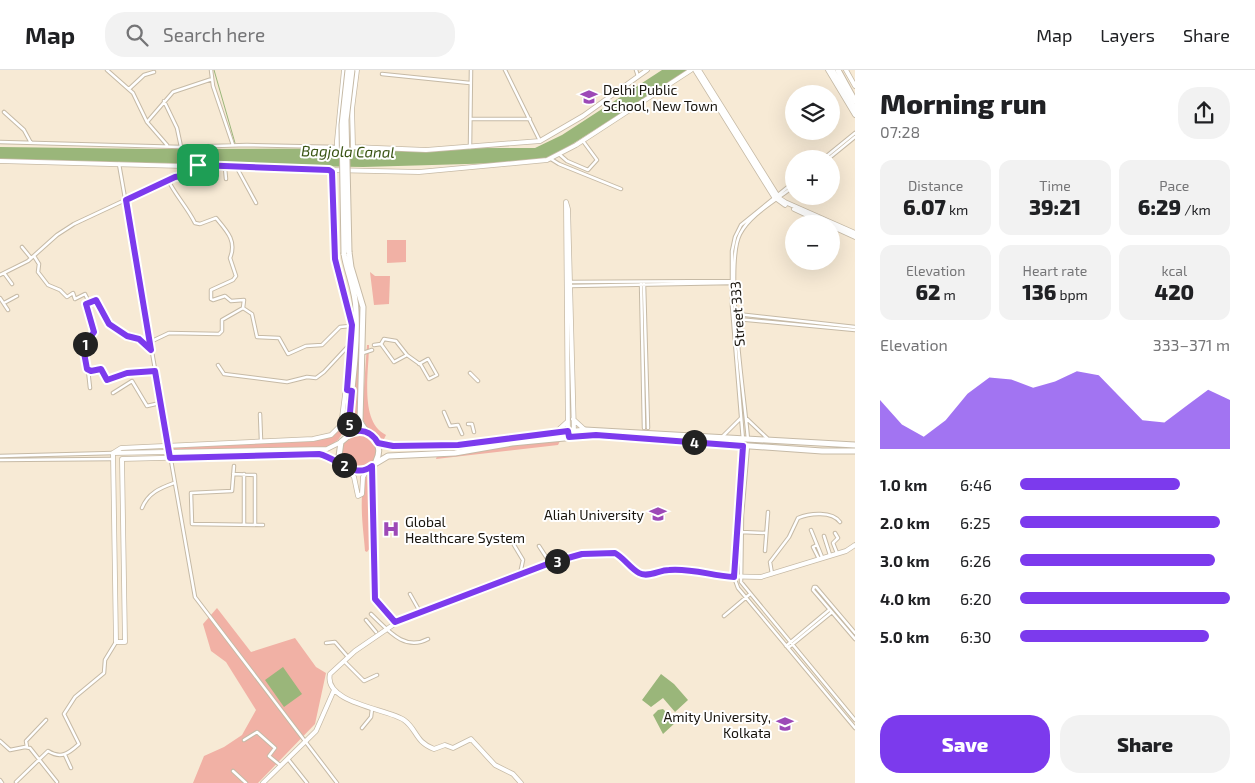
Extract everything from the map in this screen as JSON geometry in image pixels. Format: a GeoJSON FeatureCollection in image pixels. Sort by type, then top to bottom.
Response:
{"type":"FeatureCollection","features":[{"type":"Feature","properties":{"kind":"main road"},"geometry":{"type":"LineString","coordinates":[[346,70],[342,125],[347,253],[356,310],[357,343],[350,390],[348,434]]}},
{"type":"Feature","properties":{"kind":"main road"},"geometry":{"type":"LineString","coordinates":[[352,70],[346,120],[347,253],[363,307],[363,353],[359,412],[362,427],[378,443],[379,453],[372,466]]}},
{"type":"Feature","properties":{"kind":"main road"},"geometry":{"type":"LineString","coordinates":[[832,70],[855,109]]}},
{"type":"Feature","properties":{"kind":"main road"},"geometry":{"type":"LineString","coordinates":[[838,70],[855,101]]}},
{"type":"Feature","properties":{"kind":"main road"},"geometry":{"type":"LineString","coordinates":[[369,433],[358,431],[348,434],[341,442],[339,456],[345,467],[358,472],[388,456],[455,453],[585,430],[720,438],[746,443],[855,445]]}},
{"type":"Feature","properties":{"kind":"main road"},"geometry":{"type":"LineString","coordinates":[[378,443],[393,446],[458,445],[556,432],[855,450]]}},
{"type":"Feature","properties":{"kind":"street"},"geometry":{"type":"LineString","coordinates":[[107,70],[136,96],[147,122],[167,145]]}},
{"type":"Feature","properties":{"kind":"street"},"geometry":{"type":"LineString","coordinates":[[211,70],[212,79],[233,145]]}},
{"type":"Feature","properties":{"kind":"street"},"geometry":{"type":"LineString","coordinates":[[337,147],[346,70]]}},
{"type":"Feature","properties":{"kind":"street"},"geometry":{"type":"LineString","coordinates":[[353,147],[352,109],[357,70]]}},
{"type":"Feature","properties":{"kind":"street"},"geometry":{"type":"LineString","coordinates":[[390,70],[390,75]]}},
{"type":"Feature","properties":{"kind":"street"},"geometry":{"type":"LineString","coordinates":[[470,148],[471,70]]}},
{"type":"Feature","properties":{"kind":"street"},"geometry":{"type":"LineString","coordinates":[[505,70],[540,141]]}},
{"type":"Feature","properties":{"kind":"street"},"geometry":{"type":"LineString","coordinates":[[636,70],[638,76]]}},
{"type":"Feature","properties":{"kind":"street"},"geometry":{"type":"LineString","coordinates":[[0,142],[167,145],[199,149],[233,145],[426,150],[540,141],[582,116],[647,70]]}},
{"type":"Feature","properties":{"kind":"street"},"geometry":{"type":"LineString","coordinates":[[0,161],[419,172],[534,163],[551,158],[583,141],[691,70]]}},
{"type":"Feature","properties":{"kind":"street"},"geometry":{"type":"LineString","coordinates":[[695,70],[699,70],[777,197],[810,215]]}},
{"type":"Feature","properties":{"kind":"street"},"geometry":{"type":"LineString","coordinates":[[695,70],[777,197],[855,233]]}},
{"type":"Feature","properties":{"kind":"street"},"geometry":{"type":"LineString","coordinates":[[828,70],[855,115]]}},
{"type":"Feature","properties":{"kind":"street"},"geometry":{"type":"LineString","coordinates":[[846,70],[855,86]]}},
{"type":"Feature","properties":{"kind":"street"},"geometry":{"type":"LineString","coordinates":[[129,89],[144,75],[154,72]]}},
{"type":"Feature","properties":{"kind":"street"},"geometry":{"type":"LineString","coordinates":[[382,74],[470,84]]}},
{"type":"Feature","properties":{"kind":"street"},"geometry":{"type":"LineString","coordinates":[[147,122],[164,101],[178,90],[212,79]]}},
{"type":"Feature","properties":{"kind":"street"},"geometry":{"type":"LineString","coordinates":[[164,101],[177,128],[181,147]]}},
{"type":"Feature","properties":{"kind":"street"},"geometry":{"type":"LineString","coordinates":[[4,112],[24,130],[31,143]]}},
{"type":"Feature","properties":{"kind":"street"},"geometry":{"type":"LineString","coordinates":[[470,119],[530,120]]}},
{"type":"Feature","properties":{"kind":"street"},"geometry":{"type":"LineString","coordinates":[[833,150],[855,132]]}},
{"type":"Feature","properties":{"kind":"street"},"geometry":{"type":"LineString","coordinates":[[839,150],[855,137]]}},
{"type":"Feature","properties":{"kind":"street"},"geometry":{"type":"LineString","coordinates":[[559,154],[567,161],[589,169],[597,160],[583,141]]}},
{"type":"Feature","properties":{"kind":"street"},"geometry":{"type":"LineString","coordinates":[[0,275],[32,257],[65,230],[168,180],[196,174],[199,149]]}},
{"type":"Feature","properties":{"kind":"street"},"geometry":{"type":"LineString","coordinates":[[551,158],[559,164],[621,188]]}},
{"type":"Feature","properties":{"kind":"street"},"geometry":{"type":"LineString","coordinates":[[119,163],[168,452],[195,597],[337,783]]}},
{"type":"Feature","properties":{"kind":"street"},"geometry":{"type":"LineString","coordinates":[[225,166],[226,179]]}},
{"type":"Feature","properties":{"kind":"street"},"geometry":{"type":"LineString","coordinates":[[236,167],[256,203]]}},
{"type":"Feature","properties":{"kind":"street"},"geometry":{"type":"LineString","coordinates":[[113,453],[118,449],[260,440],[313,439],[331,435],[341,425],[350,390],[352,325],[335,259],[333,174],[329,170]]}},
{"type":"Feature","properties":{"kind":"street"},"geometry":{"type":"LineString","coordinates":[[168,180],[176,197],[183,202],[195,223],[200,224],[216,218],[233,242],[234,250],[230,258],[236,276],[233,280],[212,289],[210,297],[213,300],[225,296],[230,301],[243,300],[243,308]]}},
{"type":"Feature","properties":{"kind":"street","name":"Street 333"},"geometry":{"type":"LineString","coordinates":[[746,443],[746,418],[734,314],[733,280],[735,249],[739,235],[746,225],[785,190]]}},
{"type":"Feature","properties":{"kind":"street","name":"Street 333"},"geometry":{"type":"LineString","coordinates":[[777,197],[785,192]]}},
{"type":"Feature","properties":{"kind":"street"},"geometry":{"type":"LineString","coordinates":[[566,202],[568,209],[573,419],[571,434],[568,420],[569,284],[564,205],[566,202]]}},
{"type":"Feature","properties":{"kind":"street"},"geometry":{"type":"LineString","coordinates":[[840,230],[855,237]]}},
{"type":"Feature","properties":{"kind":"street"},"geometry":{"type":"LineString","coordinates":[[22,247],[39,264],[38,272],[48,285],[60,290],[67,298],[73,293],[76,299],[85,294],[89,302]]}},
{"type":"Feature","properties":{"kind":"street"},"geometry":{"type":"LineString","coordinates":[[4,273],[12,284]]}},
{"type":"Feature","properties":{"kind":"street"},"geometry":{"type":"LineString","coordinates":[[569,284],[643,282],[730,283],[733,280]]}},
{"type":"Feature","properties":{"kind":"street"},"geometry":{"type":"LineString","coordinates":[[643,282],[646,428]]}},
{"type":"Feature","properties":{"kind":"street"},"geometry":{"type":"LineString","coordinates":[[4,303],[17,296]]}},
{"type":"Feature","properties":{"kind":"street"},"geometry":{"type":"LineString","coordinates":[[0,298],[8,310]]}},
{"type":"Feature","properties":{"kind":"street"},"geometry":{"type":"LineString","coordinates":[[89,302],[98,302],[106,320],[111,326],[127,336],[139,339],[151,350]]}},
{"type":"Feature","properties":{"kind":"street"},"geometry":{"type":"LineString","coordinates":[[89,302],[86,307],[94,332],[82,350],[88,370],[90,388]]}},
{"type":"Feature","properties":{"kind":"street"},"geometry":{"type":"LineString","coordinates":[[243,308],[252,314],[257,337],[279,338],[288,354],[306,346],[322,345],[340,327],[352,325]]}},
{"type":"Feature","properties":{"kind":"street"},"geometry":{"type":"LineString","coordinates":[[150,342],[169,333],[220,334],[222,331],[222,320],[243,308]]}},
{"type":"Feature","properties":{"kind":"street"},"geometry":{"type":"LineString","coordinates":[[734,314],[855,328]]}},
{"type":"Feature","properties":{"kind":"street"},"geometry":{"type":"LineString","coordinates":[[735,319],[855,328]]}},
{"type":"Feature","properties":{"kind":"street","name":"Street 333"},"geometry":{"type":"LineString","coordinates":[[735,319],[741,417],[746,443]]}},
{"type":"Feature","properties":{"kind":"street"},"geometry":{"type":"LineString","coordinates":[[381,344],[384,338],[396,340],[407,355],[419,364],[429,379],[437,375],[428,359],[419,364]]}},
{"type":"Feature","properties":{"kind":"street"},"geometry":{"type":"LineString","coordinates":[[218,366],[224,374],[231,376],[257,376],[287,382],[309,377],[316,378],[352,342]]}},
{"type":"Feature","properties":{"kind":"street"},"geometry":{"type":"LineString","coordinates":[[374,345],[381,344]]}},
{"type":"Feature","properties":{"kind":"street"},"geometry":{"type":"LineString","coordinates":[[381,344],[395,363],[407,355]]}},
{"type":"Feature","properties":{"kind":"street"},"geometry":{"type":"LineString","coordinates":[[363,353],[372,350]]}},
{"type":"Feature","properties":{"kind":"street"},"geometry":{"type":"LineString","coordinates":[[88,370],[101,369],[107,380],[127,373],[155,371]]}},
{"type":"Feature","properties":{"kind":"street"},"geometry":{"type":"LineString","coordinates":[[470,373],[478,381]]}},
{"type":"Feature","properties":{"kind":"street"},"geometry":{"type":"LineString","coordinates":[[113,393],[132,381],[147,406],[160,403]]}},
{"type":"Feature","properties":{"kind":"street"},"geometry":{"type":"LineString","coordinates":[[444,412],[450,426],[458,425],[462,434]]}},
{"type":"Feature","properties":{"kind":"street"},"geometry":{"type":"LineString","coordinates":[[260,414],[260,440]]}},
{"type":"Feature","properties":{"kind":"street"},"geometry":{"type":"LineString","coordinates":[[720,438],[741,417]]}},
{"type":"Feature","properties":{"kind":"street"},"geometry":{"type":"LineString","coordinates":[[746,418],[770,442]]}},
{"type":"Feature","properties":{"kind":"street"},"geometry":{"type":"LineString","coordinates":[[573,419],[585,430]]}},
{"type":"Feature","properties":{"kind":"street"},"geometry":{"type":"LineString","coordinates":[[556,432],[568,420]]}},
{"type":"Feature","properties":{"kind":"street"},"geometry":{"type":"LineString","coordinates":[[468,424],[472,424],[474,432]]}},
{"type":"Feature","properties":{"kind":"street"},"geometry":{"type":"LineString","coordinates":[[0,456],[327,449],[341,442]]}},
{"type":"Feature","properties":{"kind":"street"},"geometry":{"type":"LineString","coordinates":[[746,443],[740,578],[750,594],[855,720]]}},
{"type":"Feature","properties":{"kind":"street"},"geometry":{"type":"LineString","coordinates":[[746,443],[734,577],[738,588],[855,728]]}},
{"type":"Feature","properties":{"kind":"street"},"geometry":{"type":"LineString","coordinates":[[16,782],[48,752],[57,756],[65,755],[80,742],[64,714],[75,697],[104,673],[105,660],[116,642],[113,453]]}},
{"type":"Feature","properties":{"kind":"street"},"geometry":{"type":"LineString","coordinates":[[116,642],[125,642],[121,453]]}},
{"type":"Feature","properties":{"kind":"street"},"geometry":{"type":"LineString","coordinates":[[0,460],[319,454],[329,456],[345,467],[354,477],[358,496],[362,494],[363,477],[372,466]]}},
{"type":"Feature","properties":{"kind":"street"},"geometry":{"type":"LineString","coordinates":[[234,466],[232,491],[191,493],[191,524],[263,525]]}},
{"type":"Feature","properties":{"kind":"street"},"geometry":{"type":"LineString","coordinates":[[372,466],[375,599],[390,625],[393,636],[416,643],[428,639]]}},
{"type":"Feature","properties":{"kind":"street"},"geometry":{"type":"LineString","coordinates":[[233,474],[253,474],[255,476],[255,526]]}},
{"type":"Feature","properties":{"kind":"street"},"geometry":{"type":"LineString","coordinates":[[244,474],[244,525]]}},
{"type":"Feature","properties":{"kind":"street"},"geometry":{"type":"LineString","coordinates":[[142,508],[148,496],[162,486],[174,483]]}},
{"type":"Feature","properties":{"kind":"street"},"geometry":{"type":"LineString","coordinates":[[765,551],[768,512]]}},
{"type":"Feature","properties":{"kind":"street"},"geometry":{"type":"LineString","coordinates":[[772,575],[770,562],[789,537],[798,518],[816,514],[835,517],[840,522]]}},
{"type":"Feature","properties":{"kind":"street"},"geometry":{"type":"LineString","coordinates":[[811,530],[820,558]]}},
{"type":"Feature","properties":{"kind":"street"},"geometry":{"type":"LineString","coordinates":[[741,532],[766,533]]}},
{"type":"Feature","properties":{"kind":"street"},"geometry":{"type":"LineString","coordinates":[[835,532],[838,538],[832,543],[837,553]]}},
{"type":"Feature","properties":{"kind":"street"},"geometry":{"type":"LineString","coordinates":[[824,536],[830,555]]}},
{"type":"Feature","properties":{"kind":"street"},"geometry":{"type":"LineString","coordinates":[[514,545],[523,560],[522,574]]}},
{"type":"Feature","properties":{"kind":"street"},"geometry":{"type":"LineString","coordinates":[[521,783],[513,774],[495,765],[471,739],[453,748],[446,744],[433,748],[420,742],[402,719],[372,709],[334,690],[330,681],[330,674],[343,660],[390,625],[550,563],[582,554],[605,552],[619,556],[639,573],[644,574],[686,569],[712,575],[740,578],[772,575],[855,545]]}},
{"type":"Feature","properties":{"kind":"street"},"geometry":{"type":"LineString","coordinates":[[539,546],[550,563]]}},
{"type":"Feature","properties":{"kind":"street"},"geometry":{"type":"LineString","coordinates":[[855,633],[833,610],[813,590],[814,587],[816,587],[833,610],[855,639]]}},
{"type":"Feature","properties":{"kind":"street"},"geometry":{"type":"LineString","coordinates":[[410,594],[420,612]]}},
{"type":"Feature","properties":{"kind":"street"},"geometry":{"type":"LineString","coordinates":[[724,616],[750,594]]}},
{"type":"Feature","properties":{"kind":"street"},"geometry":{"type":"LineString","coordinates":[[787,647],[833,610]]}},
{"type":"Feature","properties":{"kind":"street"},"geometry":{"type":"LineString","coordinates":[[371,614],[390,625]]}},
{"type":"Feature","properties":{"kind":"street"},"geometry":{"type":"LineString","coordinates":[[366,620],[377,634]]}},
{"type":"Feature","properties":{"kind":"street"},"geometry":{"type":"LineString","coordinates":[[326,643],[335,642],[348,657]]}},
{"type":"Feature","properties":{"kind":"street"},"geometry":{"type":"LineString","coordinates":[[343,660],[364,681],[377,674]]}},
{"type":"Feature","properties":{"kind":"street"},"geometry":{"type":"LineString","coordinates":[[263,783],[287,758],[306,742],[319,725],[334,690]]}},
{"type":"Feature","properties":{"kind":"street"},"geometry":{"type":"LineString","coordinates":[[362,728],[371,717],[372,709]]}},
{"type":"Feature","properties":{"kind":"street"},"geometry":{"type":"LineString","coordinates":[[46,720],[26,741],[27,746],[40,759],[57,782]]}},
{"type":"Feature","properties":{"kind":"street"},"geometry":{"type":"LineString","coordinates":[[244,740],[257,732],[275,748],[269,756],[280,765]]}},
{"type":"Feature","properties":{"kind":"street"},"geometry":{"type":"LineString","coordinates":[[0,741],[13,751],[27,746]]}},
{"type":"Feature","properties":{"kind":"street"},"geometry":{"type":"LineString","coordinates":[[65,755],[71,768]]}},
{"type":"Feature","properties":{"kind":"street"},"geometry":{"type":"LineString","coordinates":[[287,758],[307,783]]}},
{"type":"Feature","properties":{"kind":"street"},"geometry":{"type":"LineString","coordinates":[[233,771],[246,783]]}},
{"type":"Feature","properties":{"kind":"shaded area"},"geometry":{"type":"Polygon","coordinates":[[[387,240],[406,240],[406,262],[387,263],[387,240]]]}},
{"type":"Feature","properties":{"kind":"shaded area"},"geometry":{"type":"Polygon","coordinates":[[[370,272],[375,276],[390,276],[389,304],[374,305],[370,272]]]}},
{"type":"Feature","properties":{"kind":"shaded area"},"geometry":{"type":"Polygon","coordinates":[[[358,337],[362,337],[357,404],[360,427],[350,429],[358,337]]]}},
{"type":"Feature","properties":{"kind":"shaded area"},"geometry":{"type":"Polygon","coordinates":[[[367,345],[369,345],[367,395],[369,408],[372,419],[378,429],[386,435],[383,441],[366,427],[362,416],[367,345]]]}},
{"type":"Feature","properties":{"kind":"shaded area"},"geometry":{"type":"Polygon","coordinates":[[[348,392],[345,430],[338,440],[328,447],[169,450],[170,448],[327,438],[342,424],[348,392]]]}},
{"type":"Feature","properties":{"kind":"shaded area"},"geometry":{"type":"Polygon","coordinates":[[[359,433],[366,434],[372,438],[376,444],[376,458],[372,464],[366,468],[359,469],[352,468],[346,464],[342,458],[341,451],[342,444],[346,438],[352,434],[359,433]]]}},
{"type":"Feature","properties":{"kind":"shaded area"},"geometry":{"type":"Polygon","coordinates":[[[560,441],[558,445],[436,459],[437,456],[453,456],[511,446],[560,441]]]}},
{"type":"Feature","properties":{"kind":"shaded area"},"geometry":{"type":"Polygon","coordinates":[[[372,470],[369,486],[370,548],[367,552],[365,551],[363,532],[362,496],[367,476],[372,470]]]}},
{"type":"Feature","properties":{"kind":"shaded area"},"geometry":{"type":"Polygon","coordinates":[[[217,608],[251,652],[295,638],[316,667],[326,673],[315,724],[258,783],[193,783],[204,756],[224,747],[242,735],[256,710],[226,662],[211,651],[203,624],[217,608]]]}},
{"type":"Feature","properties":{"kind":"water","name":"Bagjola Canal"},"geometry":{"type":"Polygon","coordinates":[[[662,70],[689,70],[541,162],[363,167],[0,161],[0,147],[155,149],[535,148],[562,135],[662,70]]]}},
{"type":"Feature","properties":{"kind":"water"},"geometry":{"type":"Polygon","coordinates":[[[283,667],[302,694],[284,707],[265,680],[283,667]]]}},
{"type":"Feature","properties":{"kind":"water"},"geometry":{"type":"Polygon","coordinates":[[[661,674],[674,684],[688,700],[675,712],[663,698],[651,707],[642,700],[661,674]]]}},
{"type":"Feature","properties":{"kind":"water"},"geometry":{"type":"Polygon","coordinates":[[[663,709],[676,722],[663,734],[653,715],[658,710],[663,709]]]}},
{"type":"Feature","properties":{"kind":"waterway"},"geometry":{"type":"LineString","coordinates":[[214,70],[235,143]]}},
{"type":"Feature","properties":{"kind":"place","name":"Delhi Public School, New Town"},"geometry":{"type":"Point","coordinates":[589,97]}},
{"type":"Feature","properties":{"kind":"place","name":"Aliah University"},"geometry":{"type":"Point","coordinates":[658,514]}},
{"type":"Feature","properties":{"kind":"place","name":"Global Healthcare System"},"geometry":{"type":"Point","coordinates":[391,529]}},
{"type":"Feature","properties":{"kind":"place","name":"Amity University, Kolkata"},"geometry":{"type":"Point","coordinates":[785,724]}},
{"type":"Feature","properties":{"kind":"route"},"geometry":{"type":"LineString","coordinates":[[198,165],[329,170],[332,172],[336,269],[352,325],[347,390],[352,391],[348,434],[364,431],[369,433],[378,443],[393,446],[458,445],[568,431],[569,437],[596,435],[743,446],[737,511],[734,577],[712,575],[686,569],[644,574],[639,573],[615,553],[582,554],[546,564],[406,616],[395,622],[375,599],[372,495],[374,479],[372,466],[363,471],[353,471],[329,456],[319,454],[170,458],[155,371],[127,373],[107,380],[101,369],[91,371],[87,369],[83,347],[94,332],[86,304],[96,300],[109,324],[127,336],[139,339],[151,350],[126,200],[175,177],[184,174],[196,174],[198,165]]}}]}
